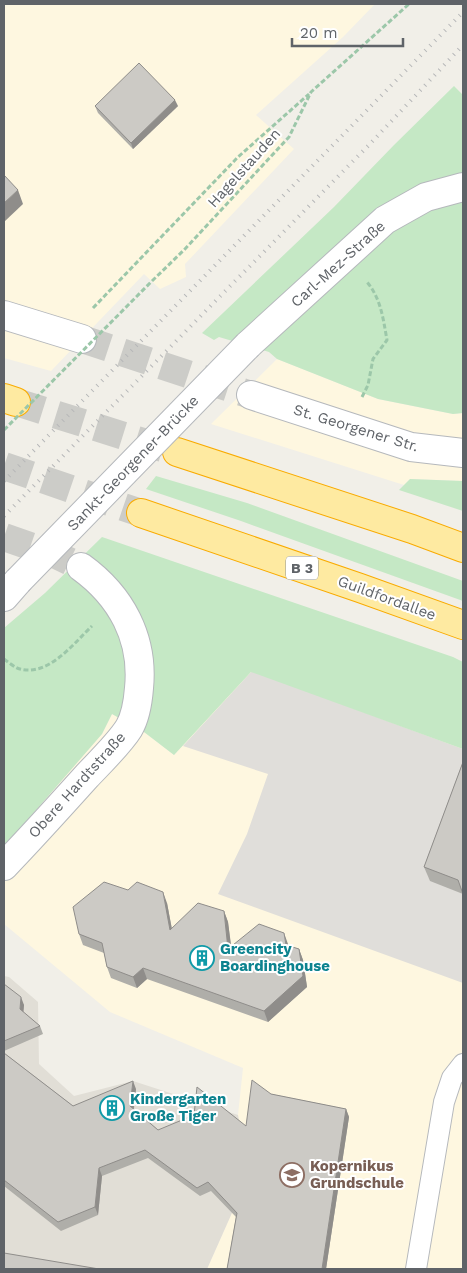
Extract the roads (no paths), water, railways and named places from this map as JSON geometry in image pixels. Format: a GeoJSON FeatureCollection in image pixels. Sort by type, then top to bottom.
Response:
{"type":"FeatureCollection","features":[{"type":"Feature","properties":{"kind":"highway"},"geometry":{"type":"LineString","coordinates":[[178,452],[412,529],[463,548]]}},
{"type":"Feature","properties":{"kind":"highway","name":"Guildfordallee"},"geometry":{"type":"LineString","coordinates":[[141,513],[463,625]]}},
{"type":"Feature","properties":{"kind":"street","name":"Carl-Mez-Straße"},"geometry":{"type":"LineString","coordinates":[[248,345],[385,220],[426,197],[463,187]]}},
{"type":"Feature","properties":{"kind":"street"},"geometry":{"type":"LineString","coordinates":[[4,315],[75,337]]}},
{"type":"Feature","properties":{"kind":"street","name":"Sankt-Georgener-Brücke"},"geometry":{"type":"LineString","coordinates":[[11,589],[248,345]]}},
{"type":"Feature","properties":{"kind":"street","name":"St. Georgener Str."},"geometry":{"type":"LineString","coordinates":[[251,395],[411,447],[463,453]]}},
{"type":"Feature","properties":{"kind":"street","name":"Obere Hardtstraße"},"geometry":{"type":"LineString","coordinates":[[4,866],[129,728],[138,703],[141,671],[137,645],[128,620],[115,599],[98,580],[81,567]]}},
{"type":"Feature","properties":{"kind":"lane"},"geometry":{"type":"LineString","coordinates":[[416,1269],[444,1102],[452,1078],[463,1064]]}},
{"type":"Feature","properties":{"kind":"tunnel"},"geometry":{"type":"LineString","coordinates":[[82,339],[251,395]]}},
{"type":"Feature","properties":{"kind":"tunnel"},"geometry":{"type":"LineString","coordinates":[[16,402],[172,451]]}},
{"type":"Feature","properties":{"kind":"tunnel"},"geometry":{"type":"LineString","coordinates":[[4,466],[141,513]]}},
{"type":"Feature","properties":{"kind":"tunnel"},"geometry":{"type":"LineString","coordinates":[[4,537],[56,555],[81,567]]}},
{"type":"Feature","properties":{"kind":"railway"},"geometry":{"type":"LineString","coordinates":[[4,481],[463,12]]}},
{"type":"Feature","properties":{"kind":"railway"},"geometry":{"type":"LineString","coordinates":[[4,516],[368,146],[463,45]]}},
{"type":"Feature","properties":{"kind":"place","name":"Greencity Boardinghouse"},"geometry":{"type":"Point","coordinates":[202,958]}},
{"type":"Feature","properties":{"kind":"place","name":"Kindergarten Große Tiger"},"geometry":{"type":"Point","coordinates":[112,1108]}},
{"type":"Feature","properties":{"kind":"place","name":"Kopernikus Grundschule"},"geometry":{"type":"Point","coordinates":[292,1175]}}]}
